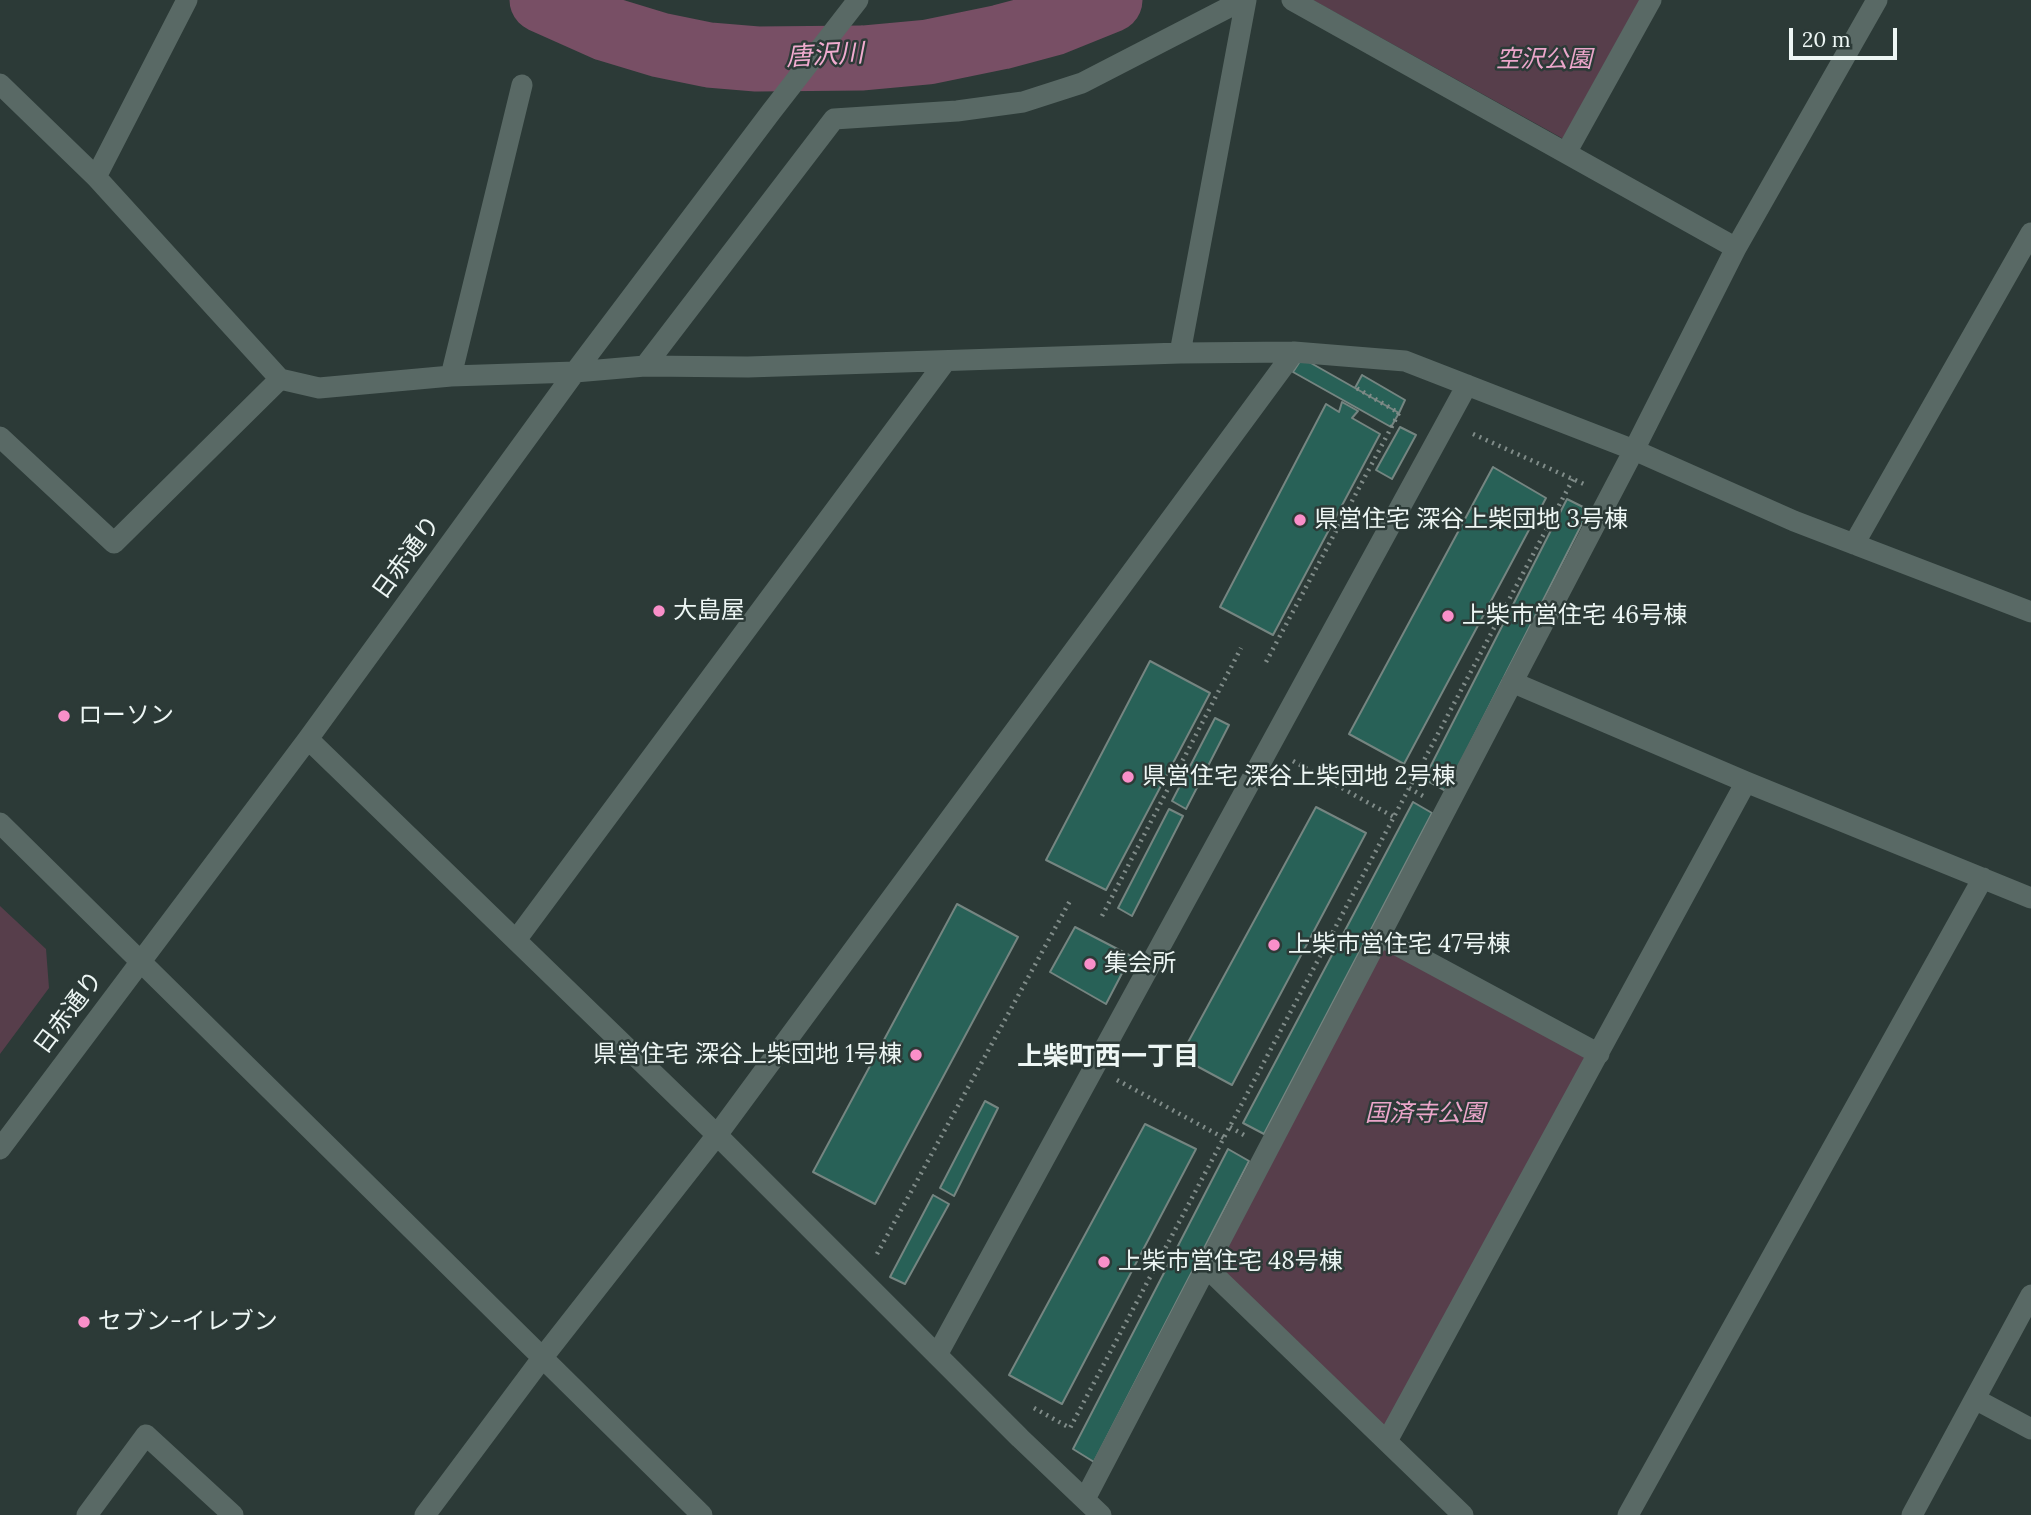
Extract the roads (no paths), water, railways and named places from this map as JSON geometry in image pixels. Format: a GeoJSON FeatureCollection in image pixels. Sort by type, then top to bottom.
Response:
{"type":"FeatureCollection","features":[{"type":"Feature","properties":{"kind":"street"},"geometry":{"type":"LineString","coordinates":[[96,177],[187,0]]}},
{"type":"Feature","properties":{"kind":"street"},"geometry":{"type":"LineString","coordinates":[[1180,353],[1245,0]]}},
{"type":"Feature","properties":{"kind":"street"},"geometry":{"type":"LineString","coordinates":[[645,366],[834,119],[957,111],[1023,102],[1082,83],[1245,0]]}},
{"type":"Feature","properties":{"kind":"street"},"geometry":{"type":"LineString","coordinates":[[1292,0],[1736,248]]}},
{"type":"Feature","properties":{"kind":"street"},"geometry":{"type":"LineString","coordinates":[[1566,153],[1651,0]]}},
{"type":"Feature","properties":{"kind":"street"},"geometry":{"type":"LineString","coordinates":[[1085,1499],[1634,450],[1736,248],[1877,0]]}},
{"type":"Feature","properties":{"kind":"street","name":"日赤通り"},"geometry":{"type":"LineString","coordinates":[[0,1149],[308,739],[575,372],[852,8]]}},
{"type":"Feature","properties":{"kind":"street"},"geometry":{"type":"LineString","coordinates":[[0,84],[96,177],[280,379],[319,388],[451,376],[575,372],[645,366],[748,367],[1180,353],[1294,352],[1405,361],[1634,450],[1794,521],[2031,612]]}},
{"type":"Feature","properties":{"kind":"street"},"geometry":{"type":"LineString","coordinates":[[451,376],[522,85]]}},
{"type":"Feature","properties":{"kind":"street"},"geometry":{"type":"LineString","coordinates":[[1854,544],[2031,233]]}},
{"type":"Feature","properties":{"kind":"street"},"geometry":{"type":"LineString","coordinates":[[425,1515],[542,1357],[717,1135],[1294,352]]}},
{"type":"Feature","properties":{"kind":"street"},"geometry":{"type":"LineString","coordinates":[[516,940],[945,362]]}},
{"type":"Feature","properties":{"kind":"street"},"geometry":{"type":"LineString","coordinates":[[0,437],[114,543],[280,379]]}},
{"type":"Feature","properties":{"kind":"street"},"geometry":{"type":"LineString","coordinates":[[937,1355],[1467,385]]}},
{"type":"Feature","properties":{"kind":"street"},"geometry":{"type":"LineString","coordinates":[[1512,682],[1746,782],[2031,898]]}},
{"type":"Feature","properties":{"kind":"street"},"geometry":{"type":"LineString","coordinates":[[308,739],[717,1135],[1020,1438],[1101,1515]]}},
{"type":"Feature","properties":{"kind":"street"},"geometry":{"type":"LineString","coordinates":[[1387,1441],[1746,782]]}},
{"type":"Feature","properties":{"kind":"street"},"geometry":{"type":"LineString","coordinates":[[0,823],[702,1515]]}},
{"type":"Feature","properties":{"kind":"street"},"geometry":{"type":"LineString","coordinates":[[1629,1515],[1983,878]]}},
{"type":"Feature","properties":{"kind":"street"},"geometry":{"type":"LineString","coordinates":[[1380,936],[1599,1054]]}},
{"type":"Feature","properties":{"kind":"street"},"geometry":{"type":"LineString","coordinates":[[1206,1267],[1463,1515]]}},
{"type":"Feature","properties":{"kind":"street"},"geometry":{"type":"LineString","coordinates":[[1912,1515],[2031,1296]]}},
{"type":"Feature","properties":{"kind":"street"},"geometry":{"type":"LineString","coordinates":[[1975,1399],[2031,1429]]}},
{"type":"Feature","properties":{"kind":"street"},"geometry":{"type":"LineString","coordinates":[[87,1515],[146,1435],[233,1515]]}},
{"type":"Feature","properties":{"kind":"waterway","name":"唐沢川"},"geometry":{"type":"LineString","coordinates":[[542,0],[607,29],[660,45],[709,55],[757,59],[863,58],[928,52],[1053,23],[1110,0]]}},
{"type":"Feature","properties":{"kind":"place","name":"県営住宅 深谷上柴団地 3号棟"},"geometry":{"type":"Point","coordinates":[1300,520]}},
{"type":"Feature","properties":{"kind":"place","name":"大島屋"},"geometry":{"type":"Point","coordinates":[659,611]}},
{"type":"Feature","properties":{"kind":"place","name":"上柴市営住宅 46号棟"},"geometry":{"type":"Point","coordinates":[1448,616]}},
{"type":"Feature","properties":{"kind":"place","name":"ローソン"},"geometry":{"type":"Point","coordinates":[64,716]}},
{"type":"Feature","properties":{"kind":"place","name":"県営住宅 深谷上柴団地 2号棟"},"geometry":{"type":"Point","coordinates":[1128,777]}},
{"type":"Feature","properties":{"kind":"place","name":"上柴市営住宅 47号棟"},"geometry":{"type":"Point","coordinates":[1274,945]}},
{"type":"Feature","properties":{"kind":"place","name":"集会所"},"geometry":{"type":"Point","coordinates":[1090,964]}},
{"type":"Feature","properties":{"kind":"place","name":"県営住宅 深谷上柴団地 1号棟"},"geometry":{"type":"Point","coordinates":[916,1055]}},
{"type":"Feature","properties":{"kind":"place","name":"上柴市営住宅 48号棟"},"geometry":{"type":"Point","coordinates":[1104,1262]}},
{"type":"Feature","properties":{"kind":"place","name":"セブン-イレブン"},"geometry":{"type":"Point","coordinates":[84,1322]}},
{"type":"Feature","properties":{"kind":"district","name":"上柴町西一丁目"},"geometry":{"type":"Point","coordinates":[1108,1058]}},
{"type":"Feature","properties":{"kind":"park label","name":"空沢公園"},"geometry":{"type":"Point","coordinates":[1544,60]}},
{"type":"Feature","properties":{"kind":"park label","name":"国済寺公園"},"geometry":{"type":"Point","coordinates":[1425,1114]}}]}
